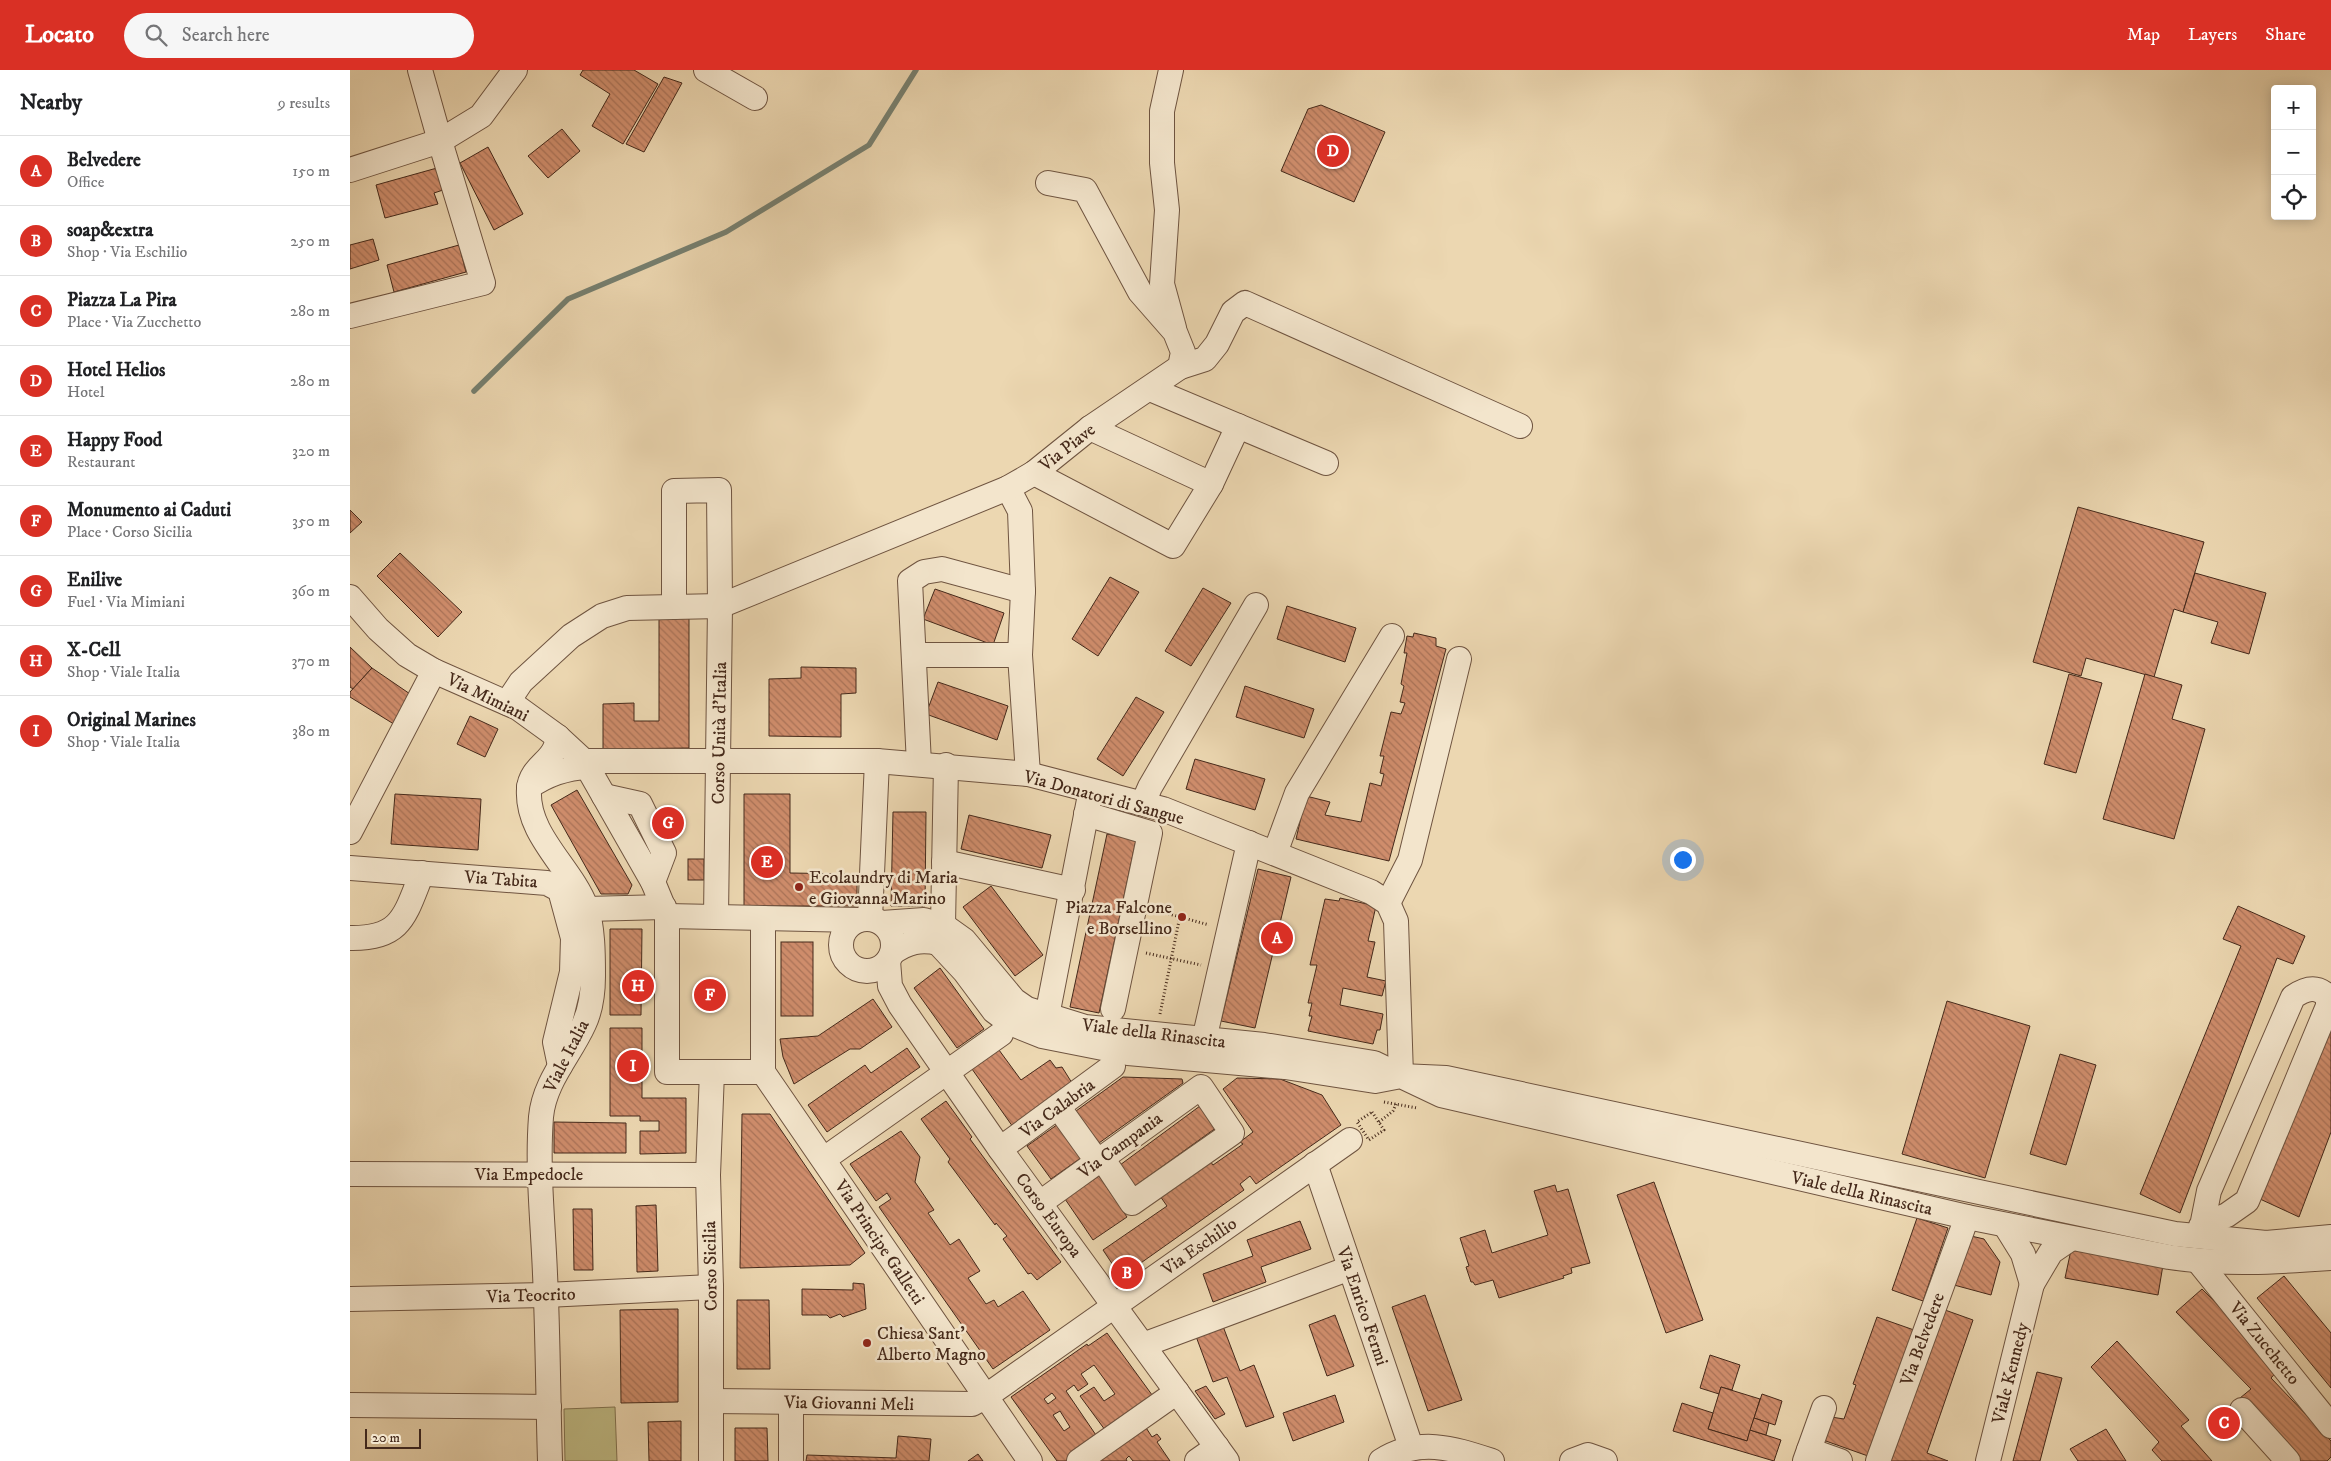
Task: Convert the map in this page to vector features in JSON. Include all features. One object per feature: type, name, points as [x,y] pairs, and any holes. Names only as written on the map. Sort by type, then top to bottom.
[{"type":"street","points":[[350,316],[483,283],[420,70]]},
{"type":"street","points":[[352,162],[440,141],[481,116],[515,70]]},
{"type":"street","points":[[706,70],[755,98]]},
{"type":"street","points":[[1171,70],[1162,111],[1162,163],[1167,210],[1162,284],[1175,332],[1183,352],[1180,367]]},
{"type":"street","points":[[1048,183],[1085,190],[1140,292],[1175,332]]},
{"type":"street","name":"Via Piave","points":[[720,606],[1008,488],[1034,473],[1090,428],[1180,367],[1205,359],[1216,344],[1233,312],[1245,303],[1520,426]]},
{"type":"street","points":[[1150,389],[1326,463]]},
{"type":"street","points":[[1034,473],[1173,546],[1211,484],[1238,426]]},
{"type":"street","points":[[1090,428],[1211,484]]},
{"type":"street","points":[[1008,488],[1020,511],[1023,591],[1020,655],[1028,774]]},
{"type":"street","name":"Corso Unità d'Italia","points":[[674,607],[674,491],[719,490],[719,761],[716,917]]},
{"type":"street","points":[[919,764],[910,581],[924,572],[942,569],[1023,591]]},
{"type":"street","name":"Via Mimiani","points":[[350,597],[385,636],[408,655],[434,671],[518,708],[558,737],[586,764],[653,882],[666,911]]},
{"type":"street","points":[[1143,804],[1150,786],[1256,604]]},
{"type":"street","points":[[507,703],[521,682],[570,636],[602,616],[627,608],[720,606]]},
{"type":"street","points":[[1275,853],[1296,793],[1392,636]]},
{"type":"street","points":[[914,655],[1020,655]]},
{"type":"street","points":[[1401,1076],[1396,921],[1388,902],[1410,860],[1458,659]]},
{"type":"street","points":[[350,832],[434,671]]},
{"type":"street","points":[[529,787],[538,767],[555,750],[558,737]]},
{"type":"street","name":"Via Donatori di Sangue","points":[[529,787],[542,777],[586,764],[719,761],[877,761],[946,765],[1028,774],[1143,804],[1275,853],[1371,892],[1388,902]]},
{"type":"street","points":[[870,921],[877,761]]},
{"type":"street","points":[[943,925],[946,765]]},
{"type":"street","name":"Viale Italia","points":[[529,787],[532,814],[539,832],[587,909],[592,950],[592,1001],[585,1023],[560,1066],[544,1098],[542,1107],[540,1174],[546,1295],[550,1461]]},
{"type":"street","points":[[1047,1016],[1091,791]]},
{"type":"street","points":[[1086,814],[1150,833],[1113,1009]]},
{"type":"street","points":[[1204,1040],[1249,843]]},
{"type":"street","points":[[944,862],[1073,890]]},
{"type":"street","name":"Via Tabita","points":[[350,868],[547,883],[560,890],[573,938],[572,972],[555,1042],[560,1066]]},
{"type":"street","points":[[350,938],[366,938],[391,930],[405,916],[422,874]]},
{"type":"street","points":[[587,909],[666,911],[716,917],[825,918],[841,941],[844,958],[856,969],[873,971],[890,957],[892,937],[870,921],[850,925],[844,932],[841,941]]},
{"type":"street","points":[[666,911],[667,1072],[763,1072],[763,918]]},
{"type":"street","name":"Viale della Rinascita","points":[[825,918],[870,921],[924,920],[943,925],[964,940],[1014,1000],[1027,1009],[1085,1027],[1264,1045],[1374,1063],[1441,1095],[1966,1217],[2070,1239],[2198,1261],[2265,1263],[2331,1258]]},
{"type":"street","name":"Viale della Rinascita","points":[[890,957],[904,945],[916,941],[938,943],[965,972],[994,1011],[1010,1023],[1042,1036],[1128,1053],[1285,1067],[1375,1081],[1401,1076],[1446,1078],[2175,1234],[2200,1231],[2266,1243],[2331,1237]]},
{"type":"street","name":"Corso Europa","points":[[890,957],[890,986],[900,1005],[1000,1149],[1222,1454]]},
{"type":"street","points":[[2310,988],[2322,991],[2328,998],[2328,1006],[2247,1201],[2227,1216],[2200,1231],[2208,1191],[2293,997],[2302,990],[2310,988]]},
{"type":"street","points":[[824,1159],[1001,1034]]},
{"type":"street","name":"Via Calabria","points":[[1000,1149],[1059,1108],[1113,1066]]},
{"type":"street","name":"Corso Sicilia","points":[[711,1461],[711,1287],[708,1175],[712,1072]]},
{"type":"street","name":"Via Principe Galletti","points":[[763,1072],[1030,1461]]},
{"type":"street","name":"Via Campania","points":[[1040,1203],[1099,1160],[1200,1087],[1232,1133],[1132,1203],[1099,1160]]},
{"type":"street","points":[[1059,1108],[1099,1160]]},
{"type":"street","name":"Via Eschilio","points":[[985,1397],[1359,1134]]},
{"type":"street","name":"Via Enrico Fermi","points":[[1315,1164],[1411,1447]]},
{"type":"street","name":"Via Empedocle","points":[[350,1174],[708,1175]]},
{"type":"street","name":"Via Belvedere","points":[[1878,1461],[1966,1217]]},
{"type":"street","points":[[2006,1226],[2023,1254],[2032,1284]]},
{"type":"street","name":"Viale Kennedy","points":[[1988,1461],[2032,1284],[2051,1252],[2070,1239]]},
{"type":"street","name":"Via Zucchetto","points":[[2198,1261],[2331,1426]]},
{"type":"street","points":[[1143,1346],[1350,1268]]},
{"type":"street","name":"Via Teocrito","points":[[350,1299],[546,1295],[711,1287]]},
{"type":"street","points":[[1079,1461],[1177,1392]]},
{"type":"street","name":"Via Giovanni Meli","points":[[711,1401],[972,1404],[985,1397]]},
{"type":"street","points":[[791,1402],[791,1461]]},
{"type":"street","points":[[350,1405],[549,1407]]},
{"type":"street","points":[[1824,1408],[1807,1456],[1840,1461]]},
{"type":"street","points":[[2242,1410],[2288,1461]]},
{"type":"street","points":[[1381,1461],[1411,1447],[1428,1445],[1464,1452],[1492,1461]]},
{"type":"street","points":[[1197,1461],[1222,1454]]},
{"type":"street","points":[[1572,1461],[1588,1455],[1605,1461]]},
{"type":"path","points":[[1152,909],[1230,930]]},
{"type":"path","points":[[1159,1019],[1180,916]]},
{"type":"path","points":[[1142,952],[1221,969]]},
{"type":"path","points":[[1379,1122],[1393,1111],[1396,1104],[1417,1108]]},
{"type":"path","points":[[1372,1112],[1384,1130],[1359,1134],[1372,1112]]},
{"type":"shaded area","points":[[615,1407],[617,1461],[565,1461],[564,1409]]},
{"type":"building","points":[[583,70],[634,70],[658,84],[623,144],[592,126],[610,94],[580,75]]},
{"type":"building","points":[[664,77],[682,83],[644,152],[626,144]]},
{"type":"building","points":[[1321,105],[1385,132],[1354,202],[1281,171],[1308,109]]},
{"type":"building","points":[[562,129],[580,151],[548,178],[528,156]]},
{"type":"building","points":[[488,147],[523,214],[494,230],[460,163]]},
{"type":"building","points":[[437,168],[443,190],[434,193],[438,204],[385,218],[376,185]]},
{"type":"building","points":[[373,239],[379,260],[350,269],[350,245]]},
{"type":"building","points":[[459,245],[466,272],[394,292],[387,265]]},
{"type":"building","points":[[2078,507],[2204,542],[2183,612],[2174,609],[2154,677],[2086,658],[2081,676],[2033,662]]},
{"type":"building","points":[[350,510],[362,522],[350,533]]},
{"type":"building","points":[[400,553],[462,612],[438,637],[377,576]]},
{"type":"building","points":[[2195,573],[2266,593],[2249,654],[2211,643],[2218,622],[2183,612]]},
{"type":"building","points":[[1110,577],[1139,592],[1098,656],[1072,639]]},
{"type":"building","points":[[1203,588],[1231,603],[1191,666],[1165,651]]},
{"type":"building","points":[[935,589],[1004,613],[993,645],[923,619]]},
{"type":"building","points":[[1287,606],[1356,628],[1345,662],[1277,639]]},
{"type":"building","points":[[659,617],[689,617],[689,748],[603,749],[603,704],[634,703],[634,721],[659,721]]},
{"type":"building","points":[[1414,633],[1436,638],[1436,646],[1446,649],[1389,861],[1296,839],[1306,796],[1330,802],[1325,815],[1361,822],[1370,783],[1381,786],[1384,774],[1380,773],[1384,756],[1380,756],[1391,712],[1401,714],[1405,703],[1400,702],[1404,686],[1401,684],[1407,653],[1404,653],[1407,636],[1413,637]]},
{"type":"building","points":[[350,647],[372,668],[353,689],[350,687]]},
{"type":"building","points":[[801,667],[856,668],[856,693],[841,694],[841,737],[769,736],[769,679],[801,678]]},
{"type":"building","points":[[372,668],[413,696],[397,726],[350,697],[350,692]]},
{"type":"building","points":[[2069,674],[2102,683],[2076,773],[2044,764]]},
{"type":"building","points":[[2145,674],[2182,685],[2172,719],[2205,729],[2174,839],[2103,819]]},
{"type":"building","points":[[938,682],[1008,706],[997,740],[926,714]]},
{"type":"building","points":[[1245,686],[1314,709],[1304,738],[1236,717]]},
{"type":"building","points":[[1136,697],[1164,712],[1123,776],[1097,759]]},
{"type":"building","points":[[470,716],[498,729],[485,757],[457,744]]},
{"type":"building","points":[[1195,759],[1265,779],[1255,810],[1186,789]]},
{"type":"building","points":[[577,790],[632,885],[628,894],[601,894],[551,805]]},
{"type":"building","points":[[395,794],[481,799],[478,850],[391,844]]},
{"type":"building","points":[[744,794],[790,794],[790,873],[857,874],[857,906],[744,906]]},
{"type":"building","points":[[679,809],[684,830],[662,836],[657,815]]},
{"type":"building","points":[[893,812],[926,812],[925,906],[891,906]]},
{"type":"building","points":[[969,815],[1051,835],[1042,868],[961,849]]},
{"type":"building","points":[[1107,834],[1136,840],[1099,1013],[1070,1007]]},
{"type":"building","points":[[688,859],[704,859],[704,880],[688,880]]},
{"type":"building","points":[[1258,869],[1291,877],[1255,1028],[1221,1021]]},
{"type":"building","points":[[991,886],[1043,955],[1015,976],[963,907]]},
{"type":"building","points":[[1340,898],[1376,906],[1368,941],[1375,942],[1367,977],[1386,981],[1382,996],[1343,988],[1340,1005],[1383,1014],[1380,1030],[1377,1030],[1373,1044],[1308,1031],[1312,1016],[1309,1016],[1312,1003],[1308,1003],[1317,965],[1310,965],[1325,899],[1339,901]]},
{"type":"building","points":[[2238,906],[2305,936],[2293,964],[2277,958],[2180,1213],[2140,1194],[2241,946],[2223,939]]},
{"type":"building","points":[[610,929],[642,929],[641,1015],[610,1015]]},
{"type":"building","points":[[781,942],[813,942],[813,1016],[781,1016]]},
{"type":"building","points":[[940,968],[984,1029],[957,1048],[914,988]]},
{"type":"building","points":[[873,999],[892,1027],[860,1049],[850,1049],[794,1084],[783,1057],[780,1039],[818,1036]]},
{"type":"building","points":[[1947,1001],[2030,1026],[1985,1178],[1902,1154]]},
{"type":"building","points":[[2331,1020],[2331,1132],[2299,1217],[2260,1199]]},
{"type":"building","points":[[610,1028],[642,1028],[642,1098],[686,1098],[686,1153],[640,1154],[640,1131],[659,1131],[659,1121],[640,1121],[640,1116],[610,1116]]},
{"type":"building","points":[[907,1048],[920,1067],[827,1132],[808,1105],[865,1065],[871,1073]]},
{"type":"building","points":[[999,1050],[1021,1080],[1050,1060],[1056,1068],[1062,1067],[1072,1083],[1013,1127],[972,1069]]},
{"type":"building","points":[[2060,1054],[2096,1065],[2066,1165],[2030,1154]]},
{"type":"building","points":[[1123,1077],[1182,1079],[1183,1083],[1099,1143],[1076,1111]]},
{"type":"building","points":[[1237,1078],[1280,1079],[1322,1095],[1341,1125],[1256,1184],[1250,1176],[1240,1184],[1244,1190],[1121,1277],[1103,1250],[1167,1206],[1160,1196],[1210,1161],[1213,1165],[1243,1144],[1240,1142],[1253,1132],[1223,1089]]},
{"type":"building","points":[[946,1101],[972,1137],[970,1139],[1061,1262],[1037,1280],[1031,1273],[1028,1274],[1003,1239],[1007,1236],[996,1223],[995,1225],[948,1162],[950,1159],[921,1119]]},
{"type":"building","points":[[1204,1103],[1220,1125],[1135,1186],[1120,1165]]},
{"type":"building","points":[[742,1114],[770,1114],[865,1253],[850,1265],[740,1268]]},
{"type":"building","points":[[554,1122],[626,1123],[626,1153],[554,1153]]},
{"type":"building","points":[[1061,1122],[1085,1155],[1051,1179],[1027,1146]]},
{"type":"building","points":[[901,1131],[920,1157],[915,1182],[934,1210],[928,1213],[950,1245],[959,1239],[980,1271],[968,1278],[986,1304],[994,1300],[998,1307],[1023,1291],[1050,1330],[993,1369],[879,1207],[891,1199],[887,1193],[876,1201],[850,1164]]},
{"type":"building","points":[[1099,1176],[1127,1217],[1093,1240],[1065,1199]]},
{"type":"building","points":[[1654,1182],[1703,1320],[1666,1333],[1617,1195]]},
{"type":"building","points":[[1555,1185],[1557,1192],[1568,1189],[1590,1263],[1571,1268],[1572,1273],[1563,1276],[1564,1278],[1499,1298],[1493,1280],[1475,1285],[1471,1282],[1466,1267],[1469,1266],[1460,1238],[1485,1230],[1492,1253],[1548,1235],[1534,1191]]},
{"type":"building","points":[[656,1205],[658,1271],[637,1272],[636,1206]]},
{"type":"building","points":[[573,1209],[592,1209],[593,1270],[574,1270]]},
{"type":"building","points":[[1917,1218],[1948,1228],[1923,1301],[1892,1290]]},
{"type":"building","points":[[1300,1221],[1311,1249],[1261,1267],[1266,1282],[1213,1302],[1203,1274],[1253,1256],[1247,1240]]},
{"type":"building","points":[[1971,1236],[1984,1239],[2000,1262],[1991,1295],[1954,1285]]},
{"type":"building","points":[[2071,1250],[2163,1265],[2158,1295],[2065,1278]]},
{"type":"building","points":[[2284,1276],[2331,1333],[2331,1388],[2257,1298]]},
{"type":"building","points":[[853,1283],[864,1284],[866,1309],[843,1317],[840,1314],[830,1318],[827,1315],[802,1315],[802,1289],[853,1290]]},
{"type":"building","points":[[2202,1289],[2280,1368],[2271,1378],[2331,1441],[2331,1457],[2327,1461],[2301,1461],[2240,1398],[2251,1389],[2176,1312]]},
{"type":"building","points":[[1425,1295],[1462,1400],[1428,1411],[1392,1307]]},
{"type":"building","points":[[737,1300],[769,1300],[770,1369],[737,1369]]},
{"type":"building","points":[[678,1309],[678,1402],[621,1403],[620,1310]]},
{"type":"building","points":[[1945,1310],[1973,1320],[1927,1453],[1948,1461],[1891,1461]]},
{"type":"building","points":[[1335,1315],[1354,1366],[1327,1376],[1309,1325]]},
{"type":"building","points":[[1877,1317],[1914,1330],[1868,1456],[1823,1440],[1831,1417],[1844,1419],[1856,1385],[1853,1384]]},
{"type":"building","points":[[1221,1321],[1240,1371],[1254,1365],[1274,1417],[1246,1427],[1227,1377],[1213,1382],[1194,1331]]},
{"type":"building","points":[[1107,1333],[1155,1399],[1108,1434],[1080,1396],[1094,1387],[1104,1401],[1115,1394],[1094,1365],[1081,1374],[1088,1384],[1078,1391],[1074,1385],[1066,1391],[1100,1441],[1072,1461],[1057,1461],[1011,1397],[1087,1344],[1088,1346]],"holes":[[[1052,1393],[1056,1398],[1048,1404],[1044,1399]],[[1060,1411],[1070,1427],[1064,1431],[1053,1415]]]},
{"type":"building","points":[[2117,1341],[2189,1420],[2181,1426],[2212,1461],[2162,1461],[2152,1450],[2159,1442],[2091,1367]]},
{"type":"building","points":[[1710,1355],[1740,1365],[1732,1390],[1721,1387],[1719,1394],[1700,1388]]},
{"type":"building","points":[[2037,1372],[2062,1378],[2040,1461],[2013,1461]]},
{"type":"building","points":[[1206,1386],[1225,1414],[1215,1419],[1195,1391]]},
{"type":"building","points":[[1721,1387],[1760,1399],[1747,1441],[1708,1429]]},
{"type":"building","points":[[1762,1394],[1782,1401],[1775,1425],[1754,1418]]},
{"type":"building","points":[[1335,1395],[1344,1422],[1293,1441],[1283,1413]]},
{"type":"building","points":[[1682,1403],[1713,1413],[1708,1429],[1747,1441],[1750,1430],[1781,1440],[1774,1461],[1673,1431]]},
{"type":"building","points":[[1754,1418],[1769,1423],[1766,1435],[1750,1430]]},
{"type":"building","points":[[681,1421],[681,1461],[649,1461],[648,1422]]},
{"type":"building","points":[[1143,1423],[1152,1437],[1157,1434],[1161,1439],[1157,1442],[1170,1461],[1133,1461],[1129,1456],[1126,1459],[1127,1461],[1088,1461]]},
{"type":"building","points":[[735,1428],[767,1428],[768,1461],[735,1461]]},
{"type":"building","points":[[2106,1429],[2126,1461],[2078,1461],[2070,1449]]},
{"type":"building","points":[[898,1436],[931,1439],[929,1461],[806,1461],[807,1455],[896,1458]]},
{"type":"building","points":[[978,1454],[983,1461],[968,1461]]},
{"type":"waterway","points":[[474,391],[568,299],[726,232],[869,145],[916,70]]},
{"type":"place","name":"Hotel Helios","points":[[1333,151]]},
{"type":"place","name":"Enilive","points":[[668,823]]},
{"type":"place","name":"Happy Food","points":[[767,862]]},
{"type":"place","name":"Ecolaundry di Maria e Giovanna Marino","points":[[799,887]]},
{"type":"place","name":"Piazza Falcone e Borsellino","points":[[1182,917]]},
{"type":"place","name":"Belvedere","points":[[1277,938]]},
{"type":"place","name":"X-Cell","points":[[638,986]]},
{"type":"place","name":"Monumento ai Caduti","points":[[710,995]]},
{"type":"place","name":"Original Marines","points":[[633,1066]]},
{"type":"place","name":"soap&extra","points":[[1127,1273]]},
{"type":"place","name":"Chiesa Sant' Alberto Magno","points":[[867,1343]]},
{"type":"place","name":"Piazza La Pira","points":[[2224,1423]]}]
